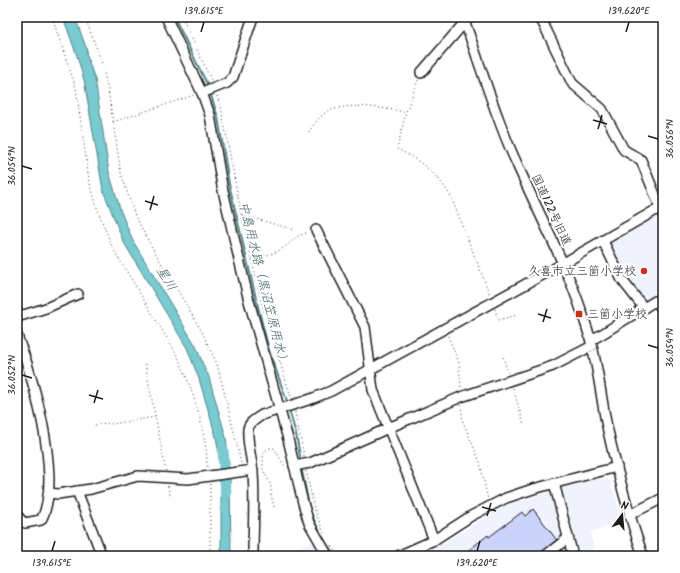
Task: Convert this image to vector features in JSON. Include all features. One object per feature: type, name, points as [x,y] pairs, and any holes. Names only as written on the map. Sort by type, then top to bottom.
[{"type":"street","points":[[166,17],[207,91],[225,200],[249,301],[289,407],[288,439],[299,464],[309,522],[328,556]]},
{"type":"street","points":[[207,91],[227,82],[233,77],[253,17]]},
{"type":"street","points":[[253,556],[253,470],[248,430],[249,426],[255,419],[262,415],[289,407],[331,391],[563,263],[662,206],[641,160],[624,150],[602,109],[572,83],[542,18]]},
{"type":"street","points":[[421,73],[464,20]]},
{"type":"street","name":"国道122号旧道","points":[[464,20],[508,144],[563,263],[578,301],[592,347],[616,467],[629,515],[643,556]]},
{"type":"street","points":[[316,230],[365,327],[373,390],[434,540]]},
{"type":"street","points":[[602,241],[622,280],[644,308]]},
{"type":"street","points":[[17,318],[46,308],[78,294]]},
{"type":"street","points":[[299,464],[310,463],[388,428],[461,398],[553,366],[592,347],[655,301],[663,310]]},
{"type":"street","points":[[17,335],[28,366],[46,436],[49,493],[41,520],[25,523],[17,515]]},
{"type":"street","points":[[398,556],[434,540],[489,506],[524,492],[616,467]]},
{"type":"street","points":[[49,493],[58,494],[76,491],[111,484],[138,476],[188,479],[209,477],[241,469],[253,470]]},
{"type":"street","points":[[554,483],[573,556]]},
{"type":"street","points":[[76,491],[102,556]]},
{"type":"street","points":[[629,515],[663,498]]},
{"type":"street","points":[[545,556],[568,538]]},
{"type":"path","points":[[52,17],[76,88],[89,179],[98,211],[113,249],[176,353],[189,383],[204,437],[207,454],[211,495],[210,556]]},
{"type":"path","points":[[85,17],[100,60],[108,90],[121,173],[135,216],[201,330],[217,364],[229,410],[241,469]]},
{"type":"path","points":[[182,17],[207,91],[221,107],[241,215],[263,308],[278,357],[299,464],[314,508],[327,538]]},
{"type":"path","points":[[421,73],[406,112],[397,149],[418,160],[443,184],[451,197],[493,302],[498,320],[517,315]]},
{"type":"path","points":[[113,122],[207,91]]},
{"type":"path","points":[[309,132],[314,124],[325,114],[339,108],[385,108],[406,112]]},
{"type":"path","points":[[241,215],[295,230]]},
{"type":"path","points":[[251,259],[270,255],[284,247],[298,235],[316,230]]},
{"type":"path","points":[[445,328],[459,363],[463,422],[480,462],[489,506]]},
{"type":"path","points":[[503,357],[524,425]]},
{"type":"path","points":[[145,364],[170,495]]},
{"type":"path","points":[[95,425],[106,423],[112,424],[156,417]]},
{"type":"path","points":[[274,506],[271,495],[271,485],[263,470],[262,462],[265,450],[274,448],[284,465],[287,467],[299,464]]},
{"type":"path","points":[[330,543],[339,556]]},
{"type":"shaded area","name":"久喜市立三箇小学校","points":[[663,209],[663,299],[660,302],[648,302],[644,301],[607,242]]},
{"type":"shaded area","points":[[601,478],[610,480],[623,521],[590,532],[596,556],[413,556],[447,541],[500,508],[542,494]]},
{"type":"shaded area","points":[[313,542],[323,556],[268,556]]},
{"type":"water","points":[[63,17],[75,17],[87,50],[86,53],[95,79],[109,172],[121,212],[133,241],[196,346],[208,374],[226,437],[229,465],[221,465],[216,437],[199,379],[187,348],[123,241],[103,190],[84,80]]},
{"type":"water","points":[[230,478],[231,556],[221,556],[221,480]]},
{"type":"building","points":[[533,509],[559,543],[543,556],[461,556],[488,535],[489,537],[522,512],[525,516]]},
{"type":"waterway","name":"中島用水路（黒沼笠原用水）","points":[[174,17],[209,88]]},
{"type":"waterway","name":"中島用水路（黒沼笠原用水）","points":[[210,92],[218,117],[229,184],[259,311],[269,350],[288,404]]},
{"type":"waterway","name":"中島用水路（黒沼笠原用水）","points":[[289,410],[296,434],[301,462]]},
{"type":"waterway","name":"星川","points":[[223,451],[226,494]]},
{"type":"waterway","name":"中島用水路（黒沼笠原用水）","points":[[301,466],[310,511],[319,531]]},
{"type":"waterway","name":"中島用水路（黒沼笠原用水）","points":[[324,540],[335,556]]},
{"type":"place","name":"久喜市立三箇小学校","points":[[644,271]]},
{"type":"place","name":"三箇小学校","points":[[579,314]]}]
